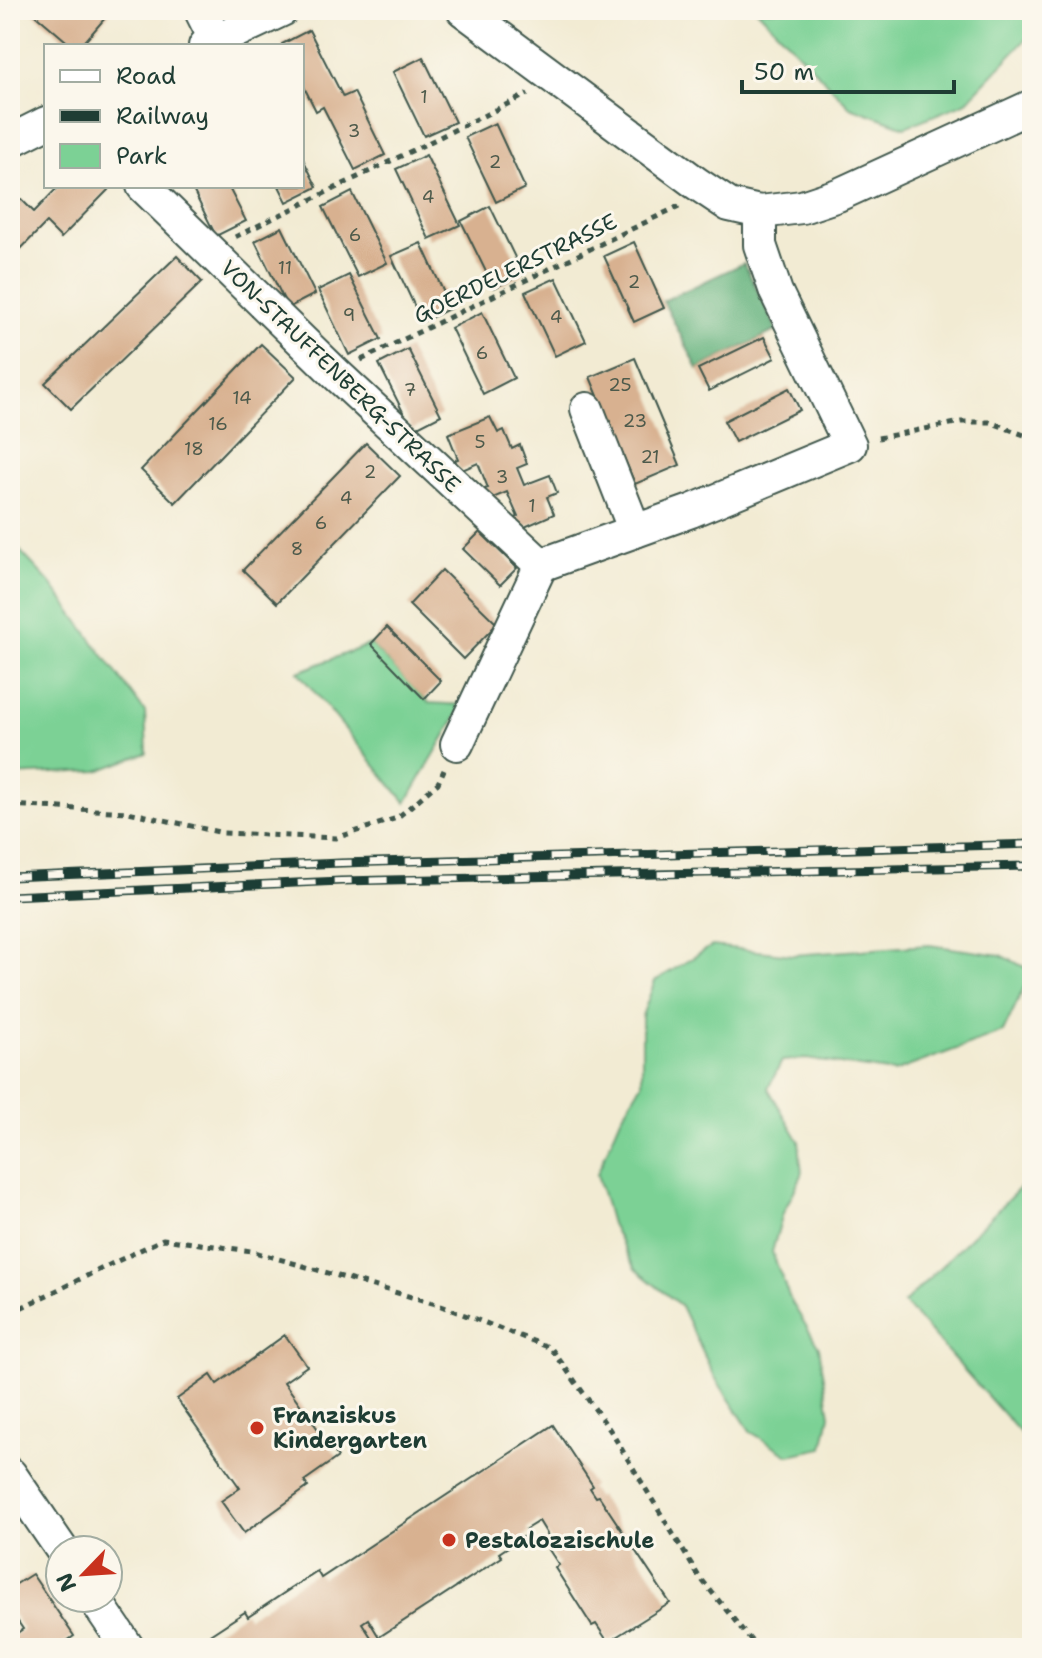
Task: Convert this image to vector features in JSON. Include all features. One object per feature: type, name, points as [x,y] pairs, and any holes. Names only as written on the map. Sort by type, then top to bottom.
[{"type":"street","points":[[208,33],[282,10]]},
{"type":"street","points":[[463,10],[729,205],[760,212],[802,207],[838,195],[1032,106]]},
{"type":"street","points":[[10,141],[44,124]]},
{"type":"street","name":"VON-STAUFFENBERG-STRASSE","points":[[145,188],[335,373],[541,565]]},
{"type":"street","points":[[457,744],[541,565],[691,511],[850,445],[776,292],[760,245],[760,212]]},
{"type":"street","points":[[587,409],[635,531]]},
{"type":"street","points":[[10,1474],[51,1534]]},
{"type":"street","points":[[105,1614],[128,1648]]},
{"type":"path","points":[[212,253],[233,238],[558,80]]},
{"type":"path","name":"GOERDELERSTRASSE","points":[[335,373],[709,191]]},
{"type":"path","points":[[850,445],[961,422],[990,422],[1032,438]]},
{"type":"path","points":[[10,805],[128,812],[223,833],[336,838],[397,818],[438,783],[457,744]]},
{"type":"path","points":[[10,1313],[163,1239],[251,1251],[436,1304],[551,1348],[610,1430],[698,1575],[757,1648]]},
{"type":"green space","points":[[757,10],[1030,10],[1032,33],[965,103],[905,127],[850,107]]},
{"type":"green space","points":[[744,263],[777,330],[698,369],[663,301]]},
{"type":"green space","points":[[10,540],[51,584],[145,712],[147,753],[98,771],[10,775]]},
{"type":"green space","points":[[371,644],[429,703],[463,705],[406,803],[298,672]]},
{"type":"green space","points":[[929,945],[1001,955],[1032,971],[1003,1032],[894,1072],[806,1059],[782,1061],[768,1088],[799,1141],[802,1175],[783,1213],[772,1252],[791,1301],[819,1347],[830,1415],[823,1448],[789,1455],[751,1432],[714,1376],[681,1306],[635,1269],[611,1224],[597,1174],[621,1118],[642,1083],[642,1016],[655,981],[712,946],[793,955]]},
{"type":"green space","points":[[1032,1176],[1032,1446],[904,1303]]},
{"type":"building","points":[[30,10],[112,10],[83,44],[70,44]]},
{"type":"building","points":[[309,30],[343,97],[354,92],[385,155],[355,170],[323,107],[316,111],[304,87],[304,44],[282,44]]},
{"type":"building","points":[[423,57],[455,122],[424,136],[393,72]]},
{"type":"building","points":[[495,123],[525,188],[496,202],[465,137]]},
{"type":"building","points":[[426,155],[460,225],[429,239],[396,169]]},
{"type":"building","points":[[304,161],[317,187],[287,202],[280,188],[304,188]]},
{"type":"building","points":[[57,188],[109,189],[61,238],[46,223],[10,260],[10,210],[21,199],[34,212]]},
{"type":"building","points":[[192,188],[229,188],[246,221],[216,236]]},
{"type":"building","points":[[352,192],[387,263],[358,277],[323,207]]},
{"type":"building","points":[[490,206],[523,274],[494,288],[461,221]]},
{"type":"building","points":[[282,227],[315,294],[288,308],[255,241]]},
{"type":"building","points":[[634,242],[664,308],[634,322],[604,256]]},
{"type":"building","points":[[421,243],[451,308],[422,322],[391,256]]},
{"type":"building","points":[[177,256],[202,282],[71,409],[45,383]]},
{"type":"building","points":[[349,275],[381,339],[349,355],[318,290]]},
{"type":"building","points":[[556,278],[586,341],[555,356],[525,292]]},
{"type":"building","points":[[482,312],[514,378],[483,394],[451,328]]},
{"type":"building","points":[[764,337],[775,358],[709,391],[698,369]]},
{"type":"building","points":[[261,344],[296,377],[175,503],[141,470]]},
{"type":"building","points":[[408,349],[441,415],[412,430],[379,364]]},
{"type":"building","points":[[635,358],[680,465],[635,484],[590,377]]},
{"type":"building","points":[[789,388],[800,410],[735,442],[724,421]]},
{"type":"building","points":[[490,417],[498,433],[504,430],[512,449],[520,445],[527,464],[517,468],[524,485],[550,475],[557,493],[547,497],[554,514],[518,530],[513,519],[518,517],[507,492],[488,500],[484,489],[488,488],[478,463],[460,471],[448,434]]},
{"type":"building","points":[[366,443],[400,476],[277,603],[243,570]]},
{"type":"building","points":[[480,532],[517,568],[500,585],[463,549]]},
{"type":"building","points":[[442,570],[497,624],[463,659],[409,605]]},
{"type":"building","points":[[387,627],[441,681],[424,699],[371,644]]},
{"type":"building","name":"Franziskus Kindergarten","points":[[285,1335],[307,1366],[284,1382],[338,1457],[304,1481],[308,1487],[244,1533],[221,1501],[240,1488],[177,1399],[211,1375],[217,1384]]},
{"type":"building","name":"Pestalozzischule","points":[[553,1425],[593,1486],[590,1488],[596,1497],[599,1496],[670,1603],[608,1642],[596,1624],[592,1626],[555,1568],[559,1565],[549,1550],[555,1547],[539,1521],[526,1529],[529,1533],[499,1553],[502,1557],[379,1637],[368,1619],[362,1623],[378,1648],[202,1648],[199,1642],[245,1612],[248,1617],[317,1571],[321,1578]]},
{"type":"building","points":[[32,1574],[44,1592],[44,1614],[59,1614],[74,1636],[57,1648],[10,1648],[10,1638],[23,1629],[10,1610],[10,1588]]},
{"type":"railway","points":[[10,877],[341,863],[1032,844]]},
{"type":"railway","points":[[10,896],[341,881],[1032,866]]},
{"type":"place","name":"Franziskus Kindergarten","points":[[257,1428]]},
{"type":"place","name":"Pestalozzischule","points":[[449,1540]]}]
